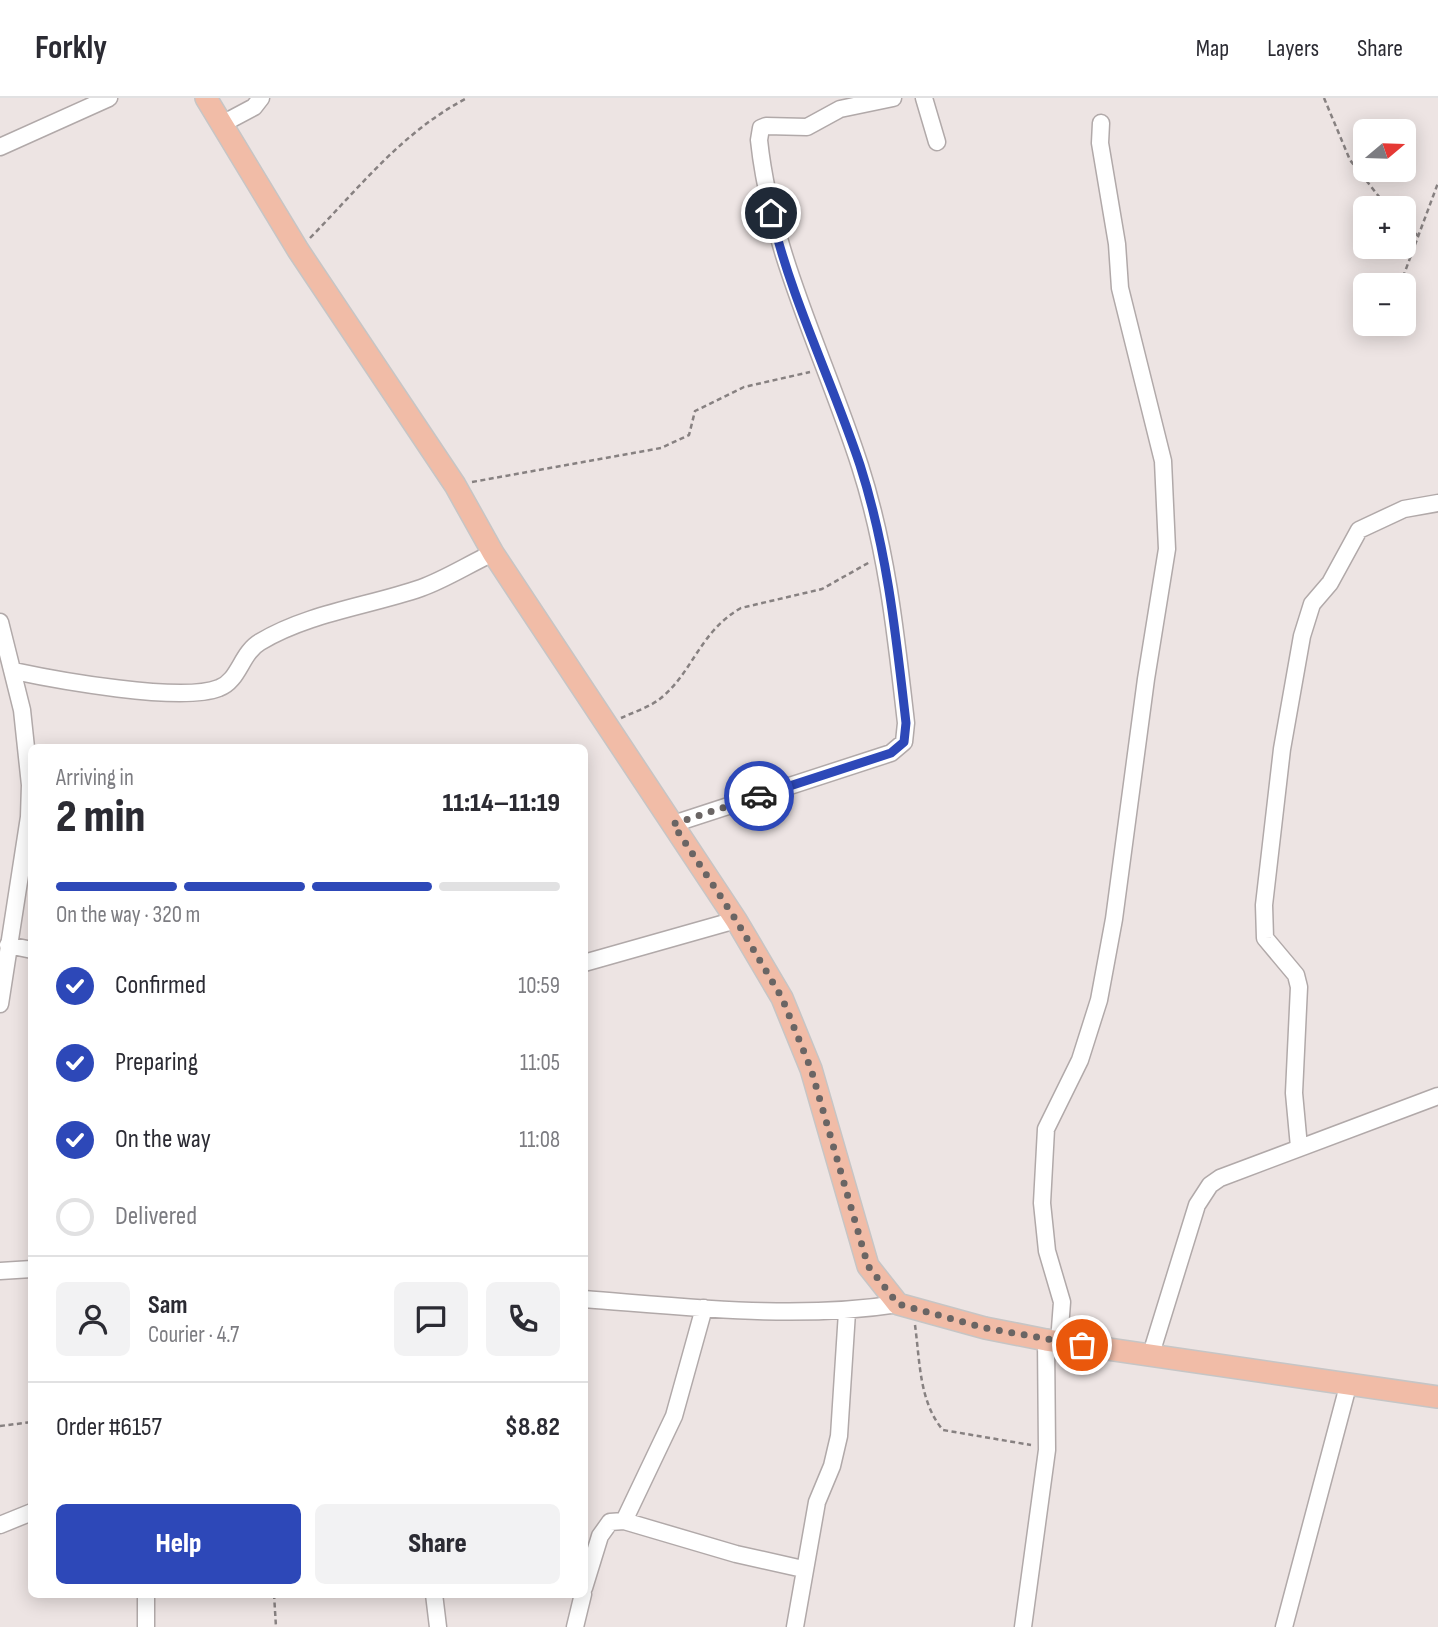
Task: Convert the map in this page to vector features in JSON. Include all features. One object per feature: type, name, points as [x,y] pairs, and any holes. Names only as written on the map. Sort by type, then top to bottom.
[{"type":"main road","points":[[206,98],[298,250],[455,485],[493,553],[736,920],[782,998],[811,1069],[868,1266],[906,1306],[985,1328],[1053,1341],[1348,1386],[1438,1397]]},
{"type":"street","points":[[0,147],[109,98]]},
{"type":"street","points":[[222,124],[254,107],[261,98]]},
{"type":"street","points":[[673,824],[891,753],[904,742],[906,723],[884,555],[860,466],[775,229],[761,166],[759,134],[766,126],[807,127],[840,109],[893,98]]},
{"type":"street","points":[[924,98],[937,142]]},
{"type":"street","points":[[1023,1627],[1047,1450],[1053,1341],[1062,1302],[1047,1251],[1042,1203],[1046,1129],[1080,1060],[1099,1000],[1114,919],[1146,679],[1167,549],[1163,461],[1120,288],[1115,233],[1100,143],[1101,123]]},
{"type":"street","points":[[1298,1147],[1294,1093],[1299,987],[1296,975],[1265,938],[1264,905],[1282,749],[1302,636],[1312,604],[1330,583],[1359,530],[1404,509],[1438,503]]},
{"type":"street","points":[[8,662],[67,683],[204,692],[221,688],[233,678],[248,652],[260,642],[298,625],[423,587],[493,553]]},
{"type":"street","points":[[0,622],[22,710],[28,774]]},
{"type":"street","points":[[0,1004],[28,823]]},
{"type":"street","points":[[588,962],[736,920]]},
{"type":"street","points":[[8,945],[28,949]]},
{"type":"street","points":[[1151,1354],[1203,1192],[1220,1178],[1438,1096]]},
{"type":"street","points":[[0,1271],[28,1269]]},
{"type":"street","points":[[588,1299],[704,1308],[847,1312],[906,1306]]},
{"type":"street","points":[[624,1521],[674,1416],[704,1308]]},
{"type":"street","points":[[794,1627],[817,1502],[832,1466],[839,1436],[847,1312]]},
{"type":"street","points":[[1284,1627],[1348,1386]]},
{"type":"street","points":[[0,1525],[28,1514]]},
{"type":"street","points":[[588,1575],[600,1536],[610,1522],[624,1521],[727,1552],[803,1569]]},
{"type":"street","points":[[146,1598],[146,1627]]},
{"type":"street","points":[[434,1598],[438,1627]]},
{"type":"street","points":[[575,1627],[582,1598]]},
{"type":"path","points":[[298,250],[383,164],[400,143],[417,128],[467,98]]},
{"type":"path","points":[[1324,98],[1350,160],[1378,196]]},
{"type":"path","points":[[1404,273],[1438,183]]},
{"type":"path","points":[[455,485],[661,448],[683,440],[689,435],[695,411],[733,390],[824,369]]},
{"type":"path","points":[[606,726],[660,699],[708,635],[732,613],[822,589],[884,555]]},
{"type":"path","points":[[906,1306],[923,1391],[936,1422],[943,1430],[958,1435],[998,1437],[1047,1450]]},
{"type":"path","points":[[0,1426],[28,1422]]},
{"type":"path","points":[[274,1598],[275,1627]]},
{"type":"way so far","points":[[759,796],[673,824],[736,920],[782,998],[811,1069],[868,1266],[898,1304],[985,1328],[1082,1345]]},
{"type":"route","points":[[759,796],[891,753],[904,742],[906,723],[884,555],[860,466],[794,286],[771,213]]}]
